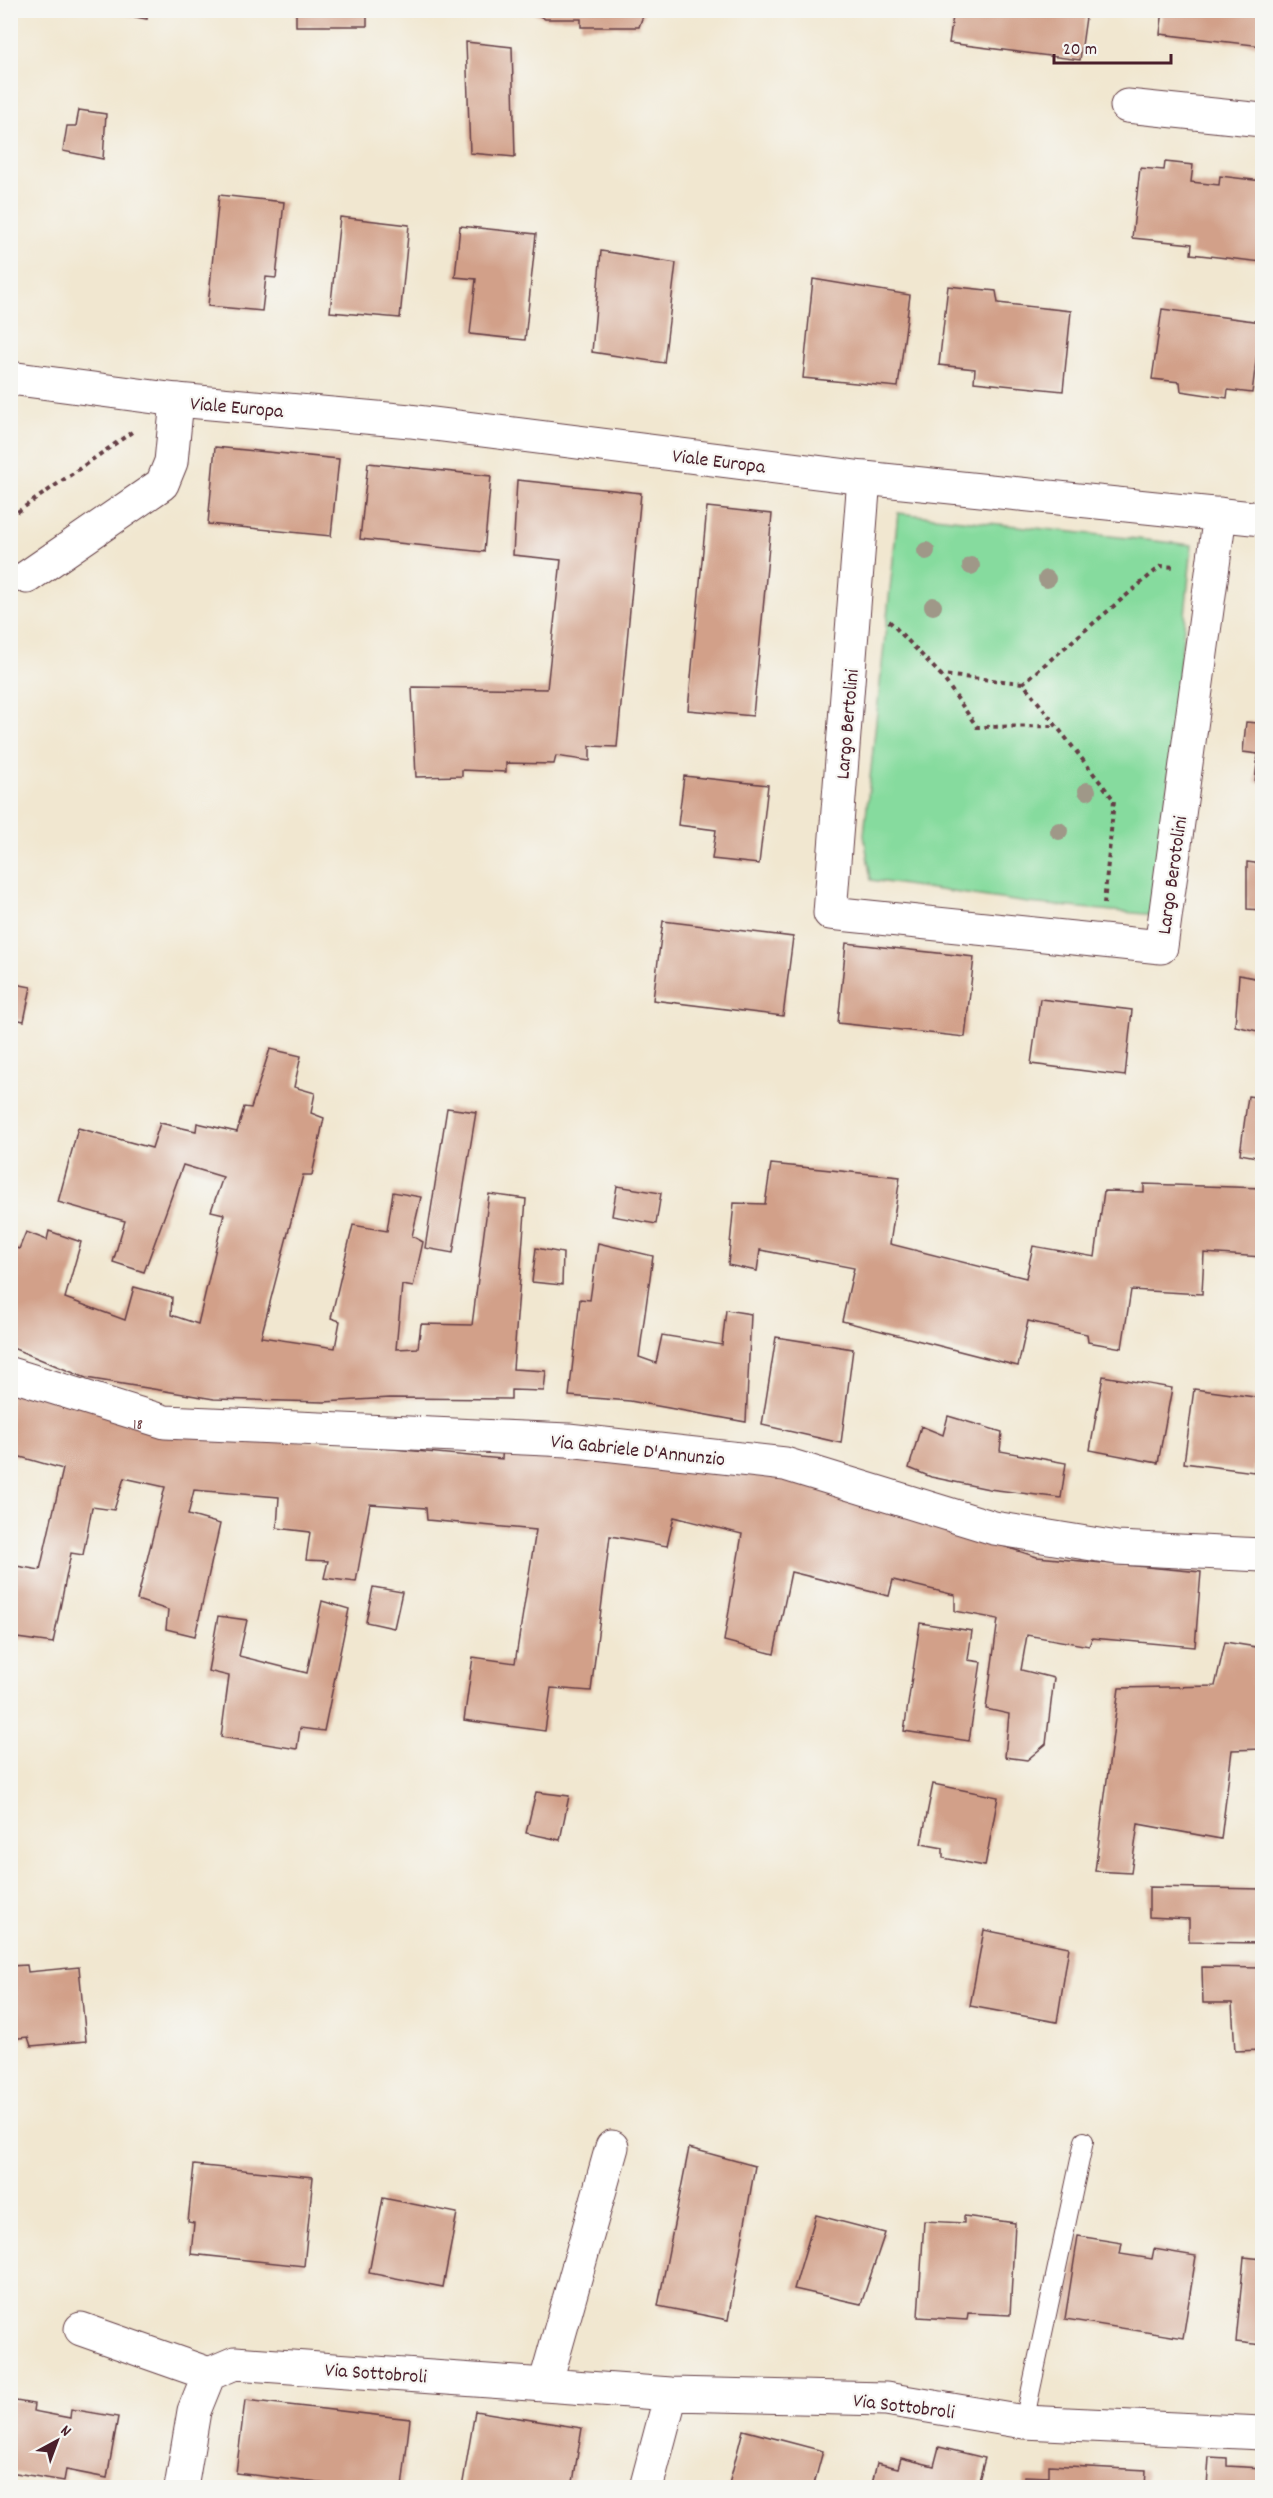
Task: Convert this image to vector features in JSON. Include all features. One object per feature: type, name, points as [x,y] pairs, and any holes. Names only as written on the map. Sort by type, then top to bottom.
[{"type":"street","points":[[1127,106],[1263,120]]},
{"type":"street","name":"Viale Europa","points":[[10,378],[177,400],[410,421],[864,478],[1263,519]]},
{"type":"street","name":"Viale Europa","points":[[27,577],[162,484],[171,462],[177,400]]},
{"type":"street","points":[[857,594],[864,478]]},
{"type":"street","name":"Largo Berotolini","points":[[836,847],[830,913],[1161,947],[1220,514]]},
{"type":"street","name":"Largo Bertolini","points":[[836,847],[857,594]]},
{"type":"street","name":"Via Gabriele D'Annunzio","points":[[10,1374],[165,1422],[568,1440],[785,1464],[994,1528],[1117,1548],[1263,1555]]},
{"type":"street","points":[[545,2385],[612,2147]]},
{"type":"street","points":[[81,2329],[208,2374],[194,2411],[181,2487]]},
{"type":"street","name":"Via Sottobroli","points":[[208,2374],[235,2363],[670,2394],[886,2399],[1024,2422],[1263,2433]]},
{"type":"street","points":[[646,2487],[670,2394]]},
{"type":"lane","points":[[1024,2422],[1084,2141]]},
{"type":"path","points":[[10,517],[177,400]]},
{"type":"path","points":[[941,675],[1023,683],[1161,566],[1212,569]]},
{"type":"path","points":[[857,594],[941,675],[977,726],[1056,726]]},
{"type":"path","points":[[1023,683],[1114,800],[1101,941]]},
{"type":"green space","points":[[898,513],[1192,545],[1155,915],[1028,903],[871,880],[864,835]]},
{"type":"building","points":[[99,10],[148,10],[147,19]]},
{"type":"building","points":[[296,10],[367,10],[367,26],[296,26]]},
{"type":"building","points":[[529,10],[645,10],[639,27],[581,27],[581,19],[545,19]]},
{"type":"building","points":[[954,10],[1087,10],[1080,60],[949,43]]},
{"type":"building","points":[[1163,10],[1262,10],[1262,46],[1160,34]]},
{"type":"building","points":[[466,42],[512,47],[515,157],[470,153]]},
{"type":"building","points":[[79,110],[106,114],[103,159],[63,151],[67,126],[76,126]]},
{"type":"building","points":[[1165,162],[1193,165],[1191,182],[1219,185],[1220,176],[1262,181],[1262,262],[1191,254],[1192,244],[1132,238],[1140,168],[1164,170]]},
{"type":"building","points":[[219,195],[284,202],[276,278],[266,277],[262,311],[208,306]]},
{"type":"building","points":[[340,217],[409,225],[400,318],[330,312]]},
{"type":"building","points":[[460,226],[536,234],[525,340],[470,334],[476,279],[455,277]]},
{"type":"building","points":[[601,251],[676,263],[664,363],[592,352]]},
{"type":"building","points":[[813,279],[910,295],[898,387],[803,378]]},
{"type":"building","points":[[948,286],[996,291],[998,303],[1071,311],[1063,391],[974,382],[975,369],[939,365]]},
{"type":"building","points":[[1162,309],[1261,322],[1252,393],[1228,390],[1227,398],[1181,391],[1180,382],[1152,379]]},
{"type":"building","points":[[215,447],[339,459],[331,536],[208,524]]},
{"type":"building","points":[[368,463],[491,476],[484,552],[360,539]]},
{"type":"building","points":[[517,480],[641,493],[617,747],[590,746],[590,761],[556,756],[554,764],[506,763],[506,772],[462,770],[462,776],[416,777],[412,687],[547,689],[561,560],[513,555]]},
{"type":"building","points":[[707,507],[772,514],[753,716],[688,710]]},
{"type":"building","points":[[1262,612],[1262,642],[1257,641]]},
{"type":"building","points":[[1261,694],[1262,783],[1255,782],[1258,754],[1243,752],[1246,722],[1258,723]]},
{"type":"building","points":[[684,776],[768,785],[759,864],[712,859],[716,830],[678,825]]},
{"type":"building","points":[[1247,862],[1262,864],[1262,910],[1247,909]]},
{"type":"building","points":[[663,921],[793,937],[783,1016],[653,1000]]},
{"type":"building","points":[[846,943],[974,957],[965,1037],[838,1023]]},
{"type":"building","points":[[1261,967],[1262,1032],[1235,1026],[1239,975],[1260,979]]},
{"type":"building","points":[[10,983],[31,987],[24,1021],[10,1018]]},
{"type":"building","points":[[1040,999],[1132,1010],[1125,1076],[1031,1064]]},
{"type":"building","points":[[270,1049],[301,1056],[294,1087],[315,1093],[311,1113],[324,1118],[312,1175],[303,1175],[261,1337],[335,1348],[340,1321],[331,1318],[353,1225],[387,1231],[393,1192],[421,1197],[412,1236],[423,1242],[413,1287],[402,1285],[396,1349],[418,1348],[421,1324],[472,1325],[489,1194],[526,1199],[513,1369],[546,1371],[544,1391],[511,1390],[511,1399],[390,1398],[324,1402],[214,1399],[86,1378],[10,1347],[10,1246],[19,1249],[26,1232],[47,1240],[49,1231],[81,1242],[65,1298],[125,1320],[134,1287],[172,1297],[171,1315],[198,1324],[224,1214],[211,1211],[223,1177],[183,1165],[144,1272],[113,1262],[125,1221],[58,1202],[78,1128],[152,1148],[160,1123],[196,1131],[197,1123],[237,1132],[244,1107],[251,1108]]},
{"type":"building","points":[[1248,1096],[1262,1098],[1262,1158],[1240,1154]]},
{"type":"building","points":[[447,1108],[476,1112],[453,1253],[425,1248]]},
{"type":"building","points":[[771,1164],[900,1177],[890,1244],[1026,1278],[1033,1246],[1095,1257],[1104,1191],[1144,1192],[1144,1184],[1262,1188],[1262,1257],[1204,1253],[1202,1294],[1131,1290],[1122,1348],[1088,1342],[1087,1334],[1028,1321],[1018,1366],[842,1321],[854,1268],[760,1250],[757,1271],[728,1265],[734,1203],[765,1204]]},
{"type":"building","points":[[617,1186],[661,1193],[656,1224],[612,1216]]},
{"type":"building","points":[[598,1243],[653,1256],[639,1357],[656,1363],[662,1335],[722,1345],[726,1310],[751,1314],[746,1422],[630,1401],[569,1396],[580,1299],[590,1300]]},
{"type":"building","points":[[536,1248],[563,1253],[562,1285],[532,1282]]},
{"type":"building","points":[[776,1337],[853,1349],[841,1443],[762,1425]]},
{"type":"building","points":[[1103,1376],[1172,1388],[1158,1463],[1090,1450]]},
{"type":"building","points":[[10,1387],[294,1440],[502,1459],[503,1444],[784,1475],[1037,1557],[1201,1572],[1195,1647],[1092,1638],[1089,1646],[1027,1635],[1021,1670],[1054,1678],[1046,1744],[1027,1760],[1005,1757],[1009,1714],[986,1709],[998,1619],[955,1611],[955,1595],[893,1580],[889,1596],[791,1572],[774,1654],[724,1641],[742,1534],[674,1517],[667,1546],[610,1536],[591,1691],[551,1688],[545,1731],[464,1720],[473,1657],[515,1663],[536,1530],[427,1520],[426,1508],[370,1504],[356,1582],[324,1578],[328,1561],[306,1560],[310,1532],[277,1528],[279,1497],[194,1490],[188,1515],[220,1524],[195,1636],[166,1629],[168,1610],[137,1600],[165,1487],[124,1478],[114,1510],[92,1507],[83,1555],[71,1553],[53,1643],[10,1637],[10,1565],[40,1570],[63,1469],[10,1454]]},
{"type":"building","points":[[1194,1389],[1262,1398],[1254,1472],[1184,1463]]},
{"type":"building","points":[[948,1416],[1002,1432],[1000,1451],[1066,1463],[1061,1498],[989,1489],[931,1477],[909,1468],[921,1426],[943,1435]]},
{"type":"building","points":[[373,1587],[402,1592],[394,1628],[366,1622]]},
{"type":"building","points":[[322,1601],[349,1609],[324,1731],[300,1728],[297,1749],[221,1737],[229,1676],[208,1671],[218,1616],[247,1620],[239,1656],[307,1673]]},
{"type":"building","points":[[920,1623],[972,1631],[968,1660],[981,1662],[969,1741],[904,1731]]},
{"type":"building","points":[[1225,1642],[1262,1648],[1262,1749],[1232,1750],[1221,1839],[1138,1824],[1131,1873],[1095,1871],[1119,1688],[1215,1686]]},
{"type":"building","points":[[933,1784],[998,1797],[985,1866],[943,1858],[943,1848],[921,1844]]},
{"type":"building","points":[[536,1792],[569,1796],[560,1840],[526,1833]]},
{"type":"building","points":[[1149,1887],[1262,1889],[1262,1943],[1189,1942],[1189,1919],[1149,1917]]},
{"type":"building","points":[[984,1930],[1069,1947],[1057,2022],[970,2006]]},
{"type":"building","points":[[27,1965],[28,1972],[79,1967],[86,2041],[31,2046],[28,2037],[10,2039],[10,1966]]},
{"type":"building","points":[[1202,1967],[1262,1968],[1262,2050],[1235,2051],[1232,2003],[1203,2003]]},
{"type":"building","points":[[689,2148],[755,2166],[728,2320],[658,2306]]},
{"type":"building","points":[[194,2165],[313,2177],[304,2266],[191,2254],[194,2223],[188,2222]]},
{"type":"building","points":[[383,2198],[457,2213],[443,2287],[369,2273]]},
{"type":"building","points":[[816,2215],[885,2233],[861,2304],[794,2289]]},
{"type":"building","points":[[964,2216],[1015,2223],[1010,2315],[968,2313],[967,2320],[918,2317],[924,2221],[964,2223]]},
{"type":"building","points":[[1078,2236],[1122,2243],[1120,2254],[1152,2259],[1154,2249],[1196,2256],[1183,2338],[1065,2319]]},
{"type":"building","points":[[1244,2257],[1262,2259],[1262,2345],[1236,2342]]},
{"type":"building","points":[[10,2400],[34,2404],[33,2411],[70,2418],[71,2409],[118,2417],[107,2478],[66,2470],[64,2481],[10,2472]]},
{"type":"building","points":[[245,2400],[410,2419],[402,2488],[361,2488],[236,2473]]},
{"type":"building","points":[[475,2411],[582,2428],[572,2488],[462,2488]]},
{"type":"building","points":[[743,2430],[823,2451],[813,2488],[728,2488]]},
{"type":"building","points":[[939,2447],[985,2458],[977,2488],[871,2488],[877,2463],[898,2468],[901,2458],[934,2466]]},
{"type":"building","points":[[1209,2457],[1227,2458],[1227,2466],[1262,2468],[1262,2488],[1207,2488]]},
{"type":"building","points":[[1049,2465],[1146,2470],[1145,2488],[1024,2488],[1024,2476],[1049,2477]]}]
